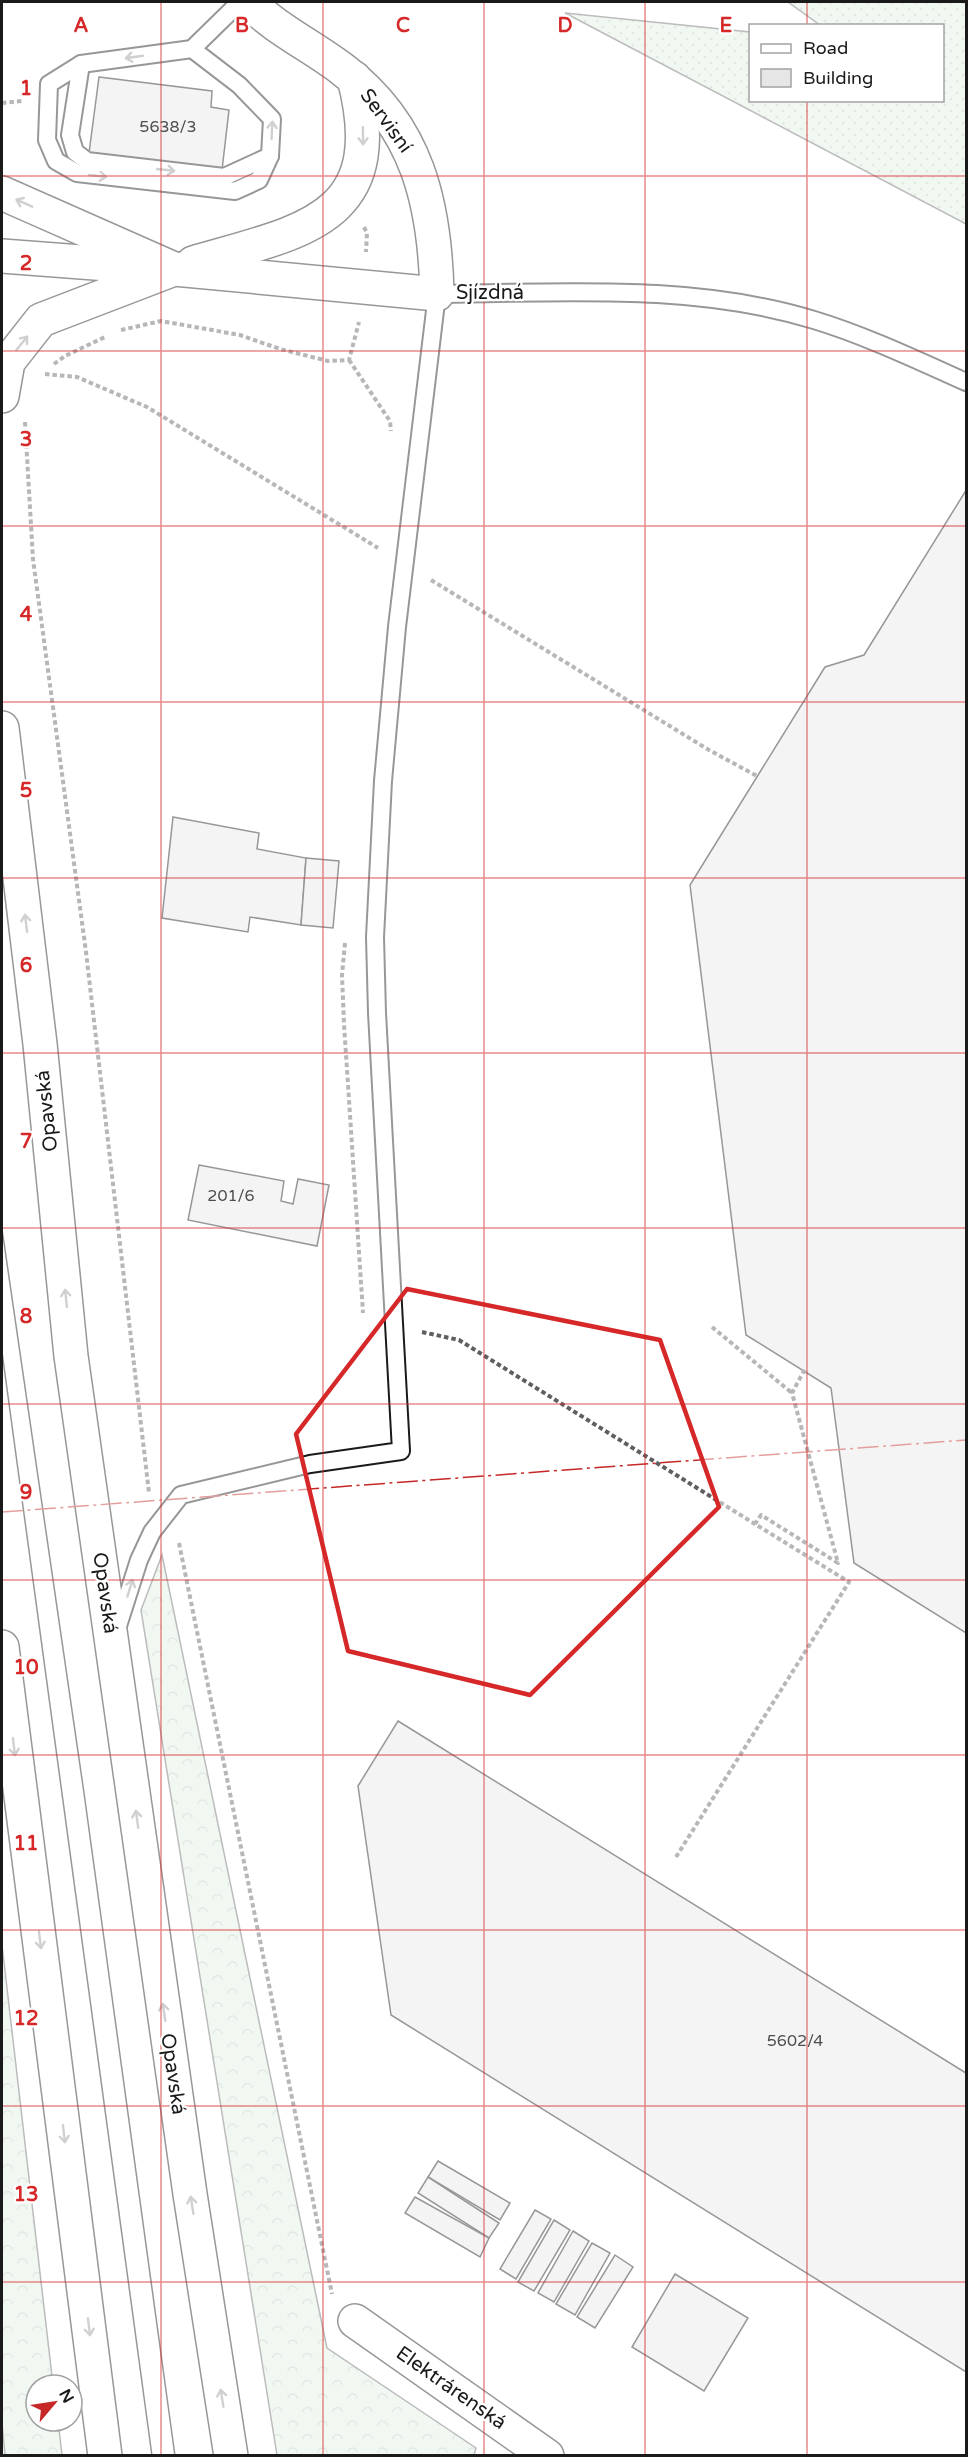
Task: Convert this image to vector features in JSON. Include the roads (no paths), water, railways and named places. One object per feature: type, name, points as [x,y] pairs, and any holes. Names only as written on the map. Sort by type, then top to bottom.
[{"type":"main road","name":"Servisní","points":[[249,2],[291,36],[354,78],[387,115],[419,173],[432,218],[437,294]]},
{"type":"main road","points":[[13,405],[8,362],[41,320],[174,269],[299,231],[320,219],[338,202],[355,180],[364,147],[362,113],[354,78]]},
{"type":"main road","points":[[2,193],[174,269]]},
{"type":"main road","name":"Sjízdná","points":[[2,256],[174,269],[437,294]]},
{"type":"main road","name":"Opavská","points":[[2,728],[40,1044],[71,1356],[190,2194],[231,2456]]},
{"type":"main road","points":[[2,1647],[105,2456]]},
{"type":"main road","name":"Elektrárenská","points":[[355,2321],[547,2456]]},
{"type":"lane","points":[[192,49],[239,85],[272,119],[270,156],[259,180],[235,191],[76,173],[56,161],[47,140],[49,84],[81,64],[192,49],[240,2]]},
{"type":"lane","points":[[81,64],[70,135],[75,152],[87,161],[224,177],[270,156]]},
{"type":"lane","points":[[112,1644],[138,1560],[162,1515],[181,1495],[310,1464],[402,1451],[376,1013],[375,937],[383,781],[397,627],[437,294]]},
{"type":"lane","name":"Sjízdná","points":[[437,294],[661,294],[760,306],[815,320],[966,382]]},
{"type":"tram line","points":[[2,1229],[84,1793],[175,2456]]},
{"type":"tram line","points":[[2,1352],[152,2456]]}]
